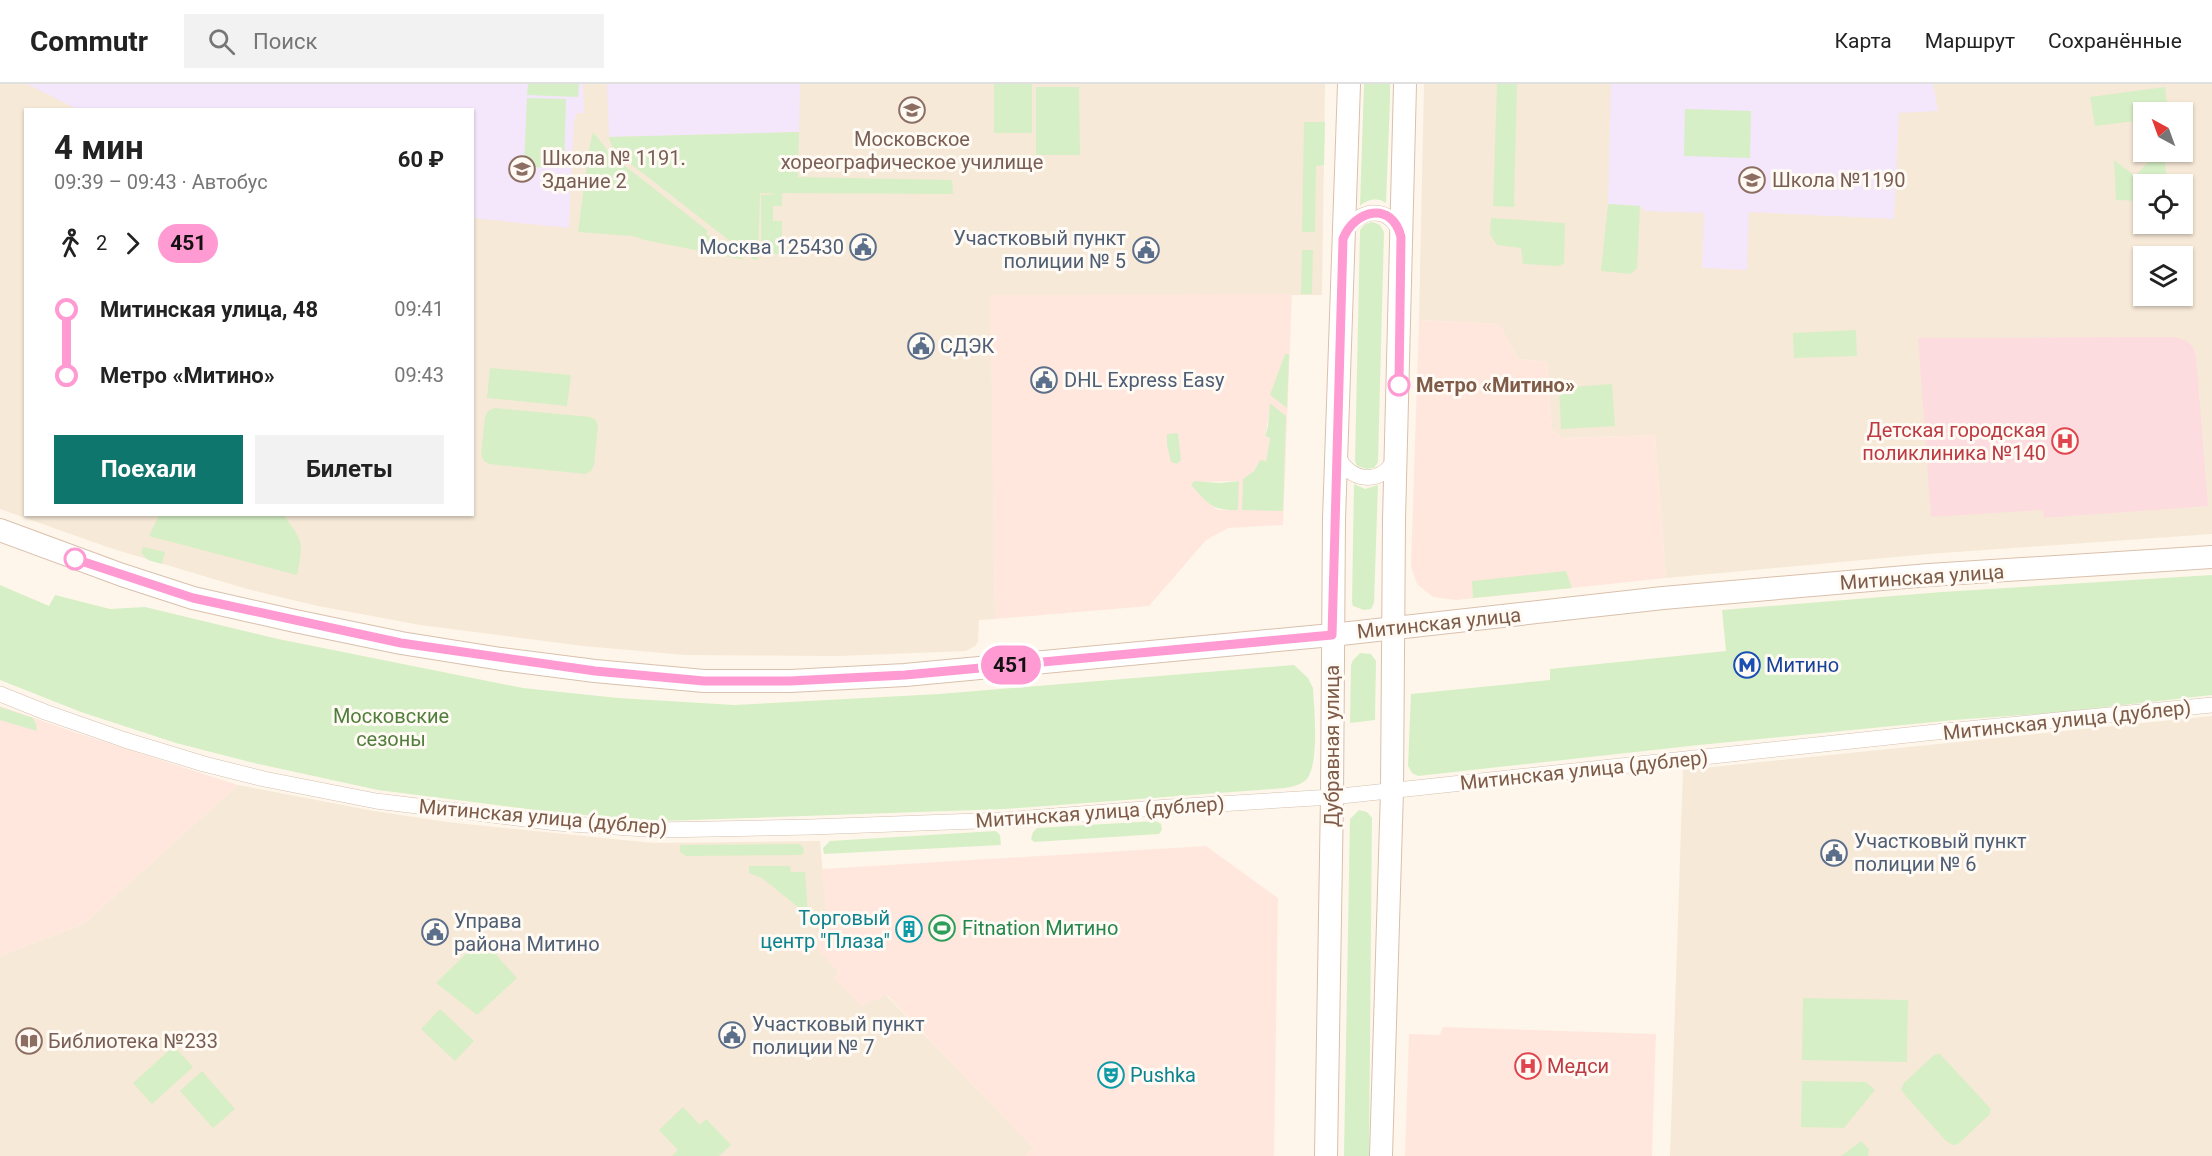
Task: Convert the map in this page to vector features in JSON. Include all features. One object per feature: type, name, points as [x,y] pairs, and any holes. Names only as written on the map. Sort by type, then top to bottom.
[{"type":"main road","name":"Дубравная улица","points":[[1326,1156],[1332,797],[1332,635],[1349,84]]},
{"type":"main road","points":[[1381,1156],[1392,790],[1393,628],[1405,84]]},
{"type":"main road","name":"Митинская улица","points":[[0,530],[193,598],[295,621],[401,643],[501,658],[595,671],[700,681],[790,681],[905,675],[1332,635],[1664,598],[1929,575],[2212,557]]},
{"type":"street","points":[[1343,239],[1351,223],[1365,214],[1375,213],[1392,220],[1398,228],[1401,241]]},
{"type":"street","points":[[1336,450],[1346,469],[1355,475],[1365,477],[1376,476],[1386,471],[1393,463],[1397,452]]},
{"type":"street","name":"Митинская улица (дублер)","points":[[0,694],[125,740],[264,779],[376,801],[568,824],[659,830],[1015,819],[1332,797],[1936,732],[2212,705]]},
{"type":"shaded area","points":[[0,84],[1325,84],[1322,295],[991,295],[995,619],[979,620],[978,642],[966,651],[838,656],[685,655],[583,646],[420,625],[318,606],[247,589],[110,548],[0,509]]},
{"type":"shaded area","name":"Школа № 1191. Здание 2","points":[[27,84],[583,84],[584,113],[577,113],[574,121],[569,228],[474,218],[474,108],[75,108]]},
{"type":"shaded area","points":[[607,84],[800,84],[799,132],[609,137]]},
{"type":"shaded area","points":[[1424,84],[2212,84],[2212,534],[1928,554],[1666,578],[1655,435],[1563,438],[1552,430],[1547,362],[1518,359],[1499,324],[1419,320]]},
{"type":"shaded area","name":"Школа №1190","points":[[1611,84],[1933,84],[1938,111],[1899,113],[1894,219],[1749,212],[1747,270],[1702,268],[1704,213],[1645,211],[1640,206],[1608,204]]},
{"type":"shaded area","points":[[1292,294],[1283,525],[1228,528],[1206,540],[1149,606],[995,619],[990,295]],"holes":[[[1269,415],[1283,511],[1246,478],[1254,471],[1260,460],[1266,462],[1270,437],[1265,436]],[[1239,481],[1237,510],[1218,510],[1191,485],[1195,482]]]},
{"type":"shaded area","points":[[1419,320],[1500,324],[1518,359],[1547,362],[1552,430],[1563,438],[1655,435],[1666,578],[1456,600],[1433,597],[1417,584],[1411,566]]},
{"type":"shaded area","name":"Детская городская поликлиника №140","points":[[2175,337],[2187,341],[2193,347],[2196,357],[2208,506],[2044,518],[2043,510],[1931,517],[1918,338]]},
{"type":"shaded area","points":[[0,706],[238,785],[84,924],[0,956]]},
{"type":"shaded area","points":[[2212,716],[2212,1156],[1670,1156],[1683,770]]},
{"type":"shaded area","points":[[238,785],[374,811],[447,822],[653,843],[820,841],[828,933],[839,972],[834,978],[886,995],[1034,1148],[1025,1156],[0,1156],[0,956],[84,924]]},
{"type":"shaded area","points":[[1206,846],[1278,898],[1274,1156],[1025,1156],[1033,1148],[887,995],[861,1006],[834,978],[839,972],[815,946],[828,932],[822,869]]},
{"type":"shaded area","points":[[1443,1027],[1656,1034],[1652,1156],[1405,1156],[1409,1034],[1440,1035]]},
{"type":"green space","points":[[528,84],[579,84],[578,97],[527,95]]},
{"type":"green space","points":[[994,84],[1032,84],[1032,133],[994,133]]},
{"type":"green space","points":[[1364,84],[1390,84],[1390,99],[1386,203],[1373,200],[1360,206]]},
{"type":"green space","points":[[1497,84],[1517,84],[1514,207],[1493,206]]},
{"type":"green space","points":[[1036,87],[1079,87],[1080,155],[1036,155]]},
{"type":"green space","points":[[2165,87],[2167,102],[2133,102],[2133,121],[2095,126],[2090,97]]},
{"type":"green space","points":[[527,98],[566,99],[564,168],[524,167]]},
{"type":"green space","points":[[1685,109],[1751,111],[1750,158],[1684,156]]},
{"type":"green space","points":[[1304,122],[1325,122],[1324,165],[1316,166],[1315,232],[1302,232]]},
{"type":"green space","points":[[593,132],[611,155],[708,231],[706,234],[711,238],[713,236],[745,260],[632,236],[578,232]]},
{"type":"green space","points":[[799,132],[798,177],[952,180],[953,194],[782,193],[782,206],[773,206],[773,221],[782,221],[782,254],[761,254],[761,195],[779,194],[760,193],[758,260],[753,259],[617,153],[609,137]]},
{"type":"green space","points":[[2114,160],[2133,174],[2133,201],[2116,200]]},
{"type":"green space","points":[[2148,162],[2165,162],[2166,174],[2137,174]]},
{"type":"green space","points":[[1608,204],[1640,206],[1637,268],[1631,274],[1601,271]]},
{"type":"green space","points":[[1491,218],[1565,223],[1564,263],[1559,266],[1523,264],[1521,248],[1497,245],[1490,234]]},
{"type":"green space","points":[[1373,222],[1380,225],[1384,232],[1378,462],[1374,468],[1367,469],[1357,466],[1355,461],[1360,230],[1365,224]]},
{"type":"green space","points":[[1302,250],[1313,250],[1312,294],[1301,294]]},
{"type":"green space","points":[[1856,330],[1857,356],[1794,358],[1793,333]]},
{"type":"green space","points":[[1285,354],[1289,354],[1287,408],[1270,395]]},
{"type":"green space","points":[[490,368],[571,375],[567,406],[487,398]]},
{"type":"green space","points":[[1612,384],[1615,426],[1561,429],[1559,388]]},
{"type":"green space","points":[[1270,403],[1286,416],[1283,511],[1242,510],[1243,479],[1254,471],[1260,460],[1266,461],[1270,438],[1265,436]]},
{"type":"green space","points":[[495,408],[590,417],[596,420],[598,426],[594,465],[591,471],[585,474],[489,464],[484,461],[481,454],[485,417],[488,411]]},
{"type":"green space","points":[[1178,433],[1181,460],[1177,464],[1171,462],[1167,434]]},
{"type":"green space","points":[[1194,481],[1220,483],[1239,481],[1238,510],[1222,509],[1211,505],[1191,485]]},
{"type":"green space","points":[[1354,484],[1365,489],[1378,485],[1374,603],[1371,609],[1364,610],[1353,606],[1352,602]]},
{"type":"green space","points":[[159,516],[285,516],[298,537],[301,555],[297,575],[149,536]]},
{"type":"green space","points":[[143,547],[165,552],[162,564],[148,560],[141,553]]},
{"type":"green space","points":[[1566,571],[1572,588],[1473,598],[1472,581]]},
{"type":"green space","points":[[2212,575],[2212,695],[2053,713],[1954,720],[1699,745],[1418,776],[1412,773],[1408,766],[1411,694],[1550,680],[1550,669],[1726,651],[1722,610],[1942,592]]},
{"type":"green space","name":"Московские сезоны","points":[[0,585],[49,606],[55,595],[110,609],[145,607],[278,639],[523,688],[618,698],[734,705],[939,694],[1294,665],[1308,678],[1313,688],[1315,750],[1310,773],[1306,780],[1296,786],[1285,788],[1005,809],[663,821],[558,813],[378,790],[250,762],[176,743],[81,712],[0,680]]},
{"type":"green space","points":[[1360,653],[1371,654],[1376,661],[1375,720],[1350,723],[1351,665]]},
{"type":"green space","points":[[0,707],[33,718],[37,731],[0,720]]},
{"type":"green space","points":[[1359,810],[1367,812],[1372,818],[1369,1156],[1344,1156],[1350,819]]},
{"type":"green space","points":[[1156,821],[1161,824],[1162,830],[1159,834],[1034,842],[1031,839],[1037,828]]},
{"type":"green space","points":[[996,831],[1000,835],[1001,845],[824,854],[823,848],[830,841]]},
{"type":"green space","points":[[800,844],[804,849],[803,854],[800,855],[686,856],[680,852],[680,845]]},
{"type":"green space","points":[[749,866],[790,866],[791,872],[805,872],[808,915],[762,878],[749,873]]},
{"type":"green space","points":[[473,947],[491,949],[517,978],[477,1015],[436,983]]},
{"type":"green space","points":[[1803,998],[1908,1000],[1907,1062],[1802,1060]]},
{"type":"green space","points":[[440,1009],[474,1041],[455,1061],[421,1029]]},
{"type":"green space","points":[[174,1046],[193,1067],[152,1104],[133,1083]]},
{"type":"green space","points":[[1940,1054],[1991,1109],[1989,1115],[1958,1144],[1953,1145],[1946,1141],[1901,1089],[1904,1083],[1934,1055]]},
{"type":"green space","points":[[202,1071],[235,1109],[213,1128],[180,1091]]},
{"type":"green space","points":[[1802,1081],[1866,1082],[1875,1090],[1844,1128],[1801,1127]]},
{"type":"green space","points":[[683,1107],[700,1125],[706,1119],[731,1145],[719,1156],[672,1156],[678,1150],[659,1130]]},
{"type":"green space","points":[[1861,1141],[1869,1149],[1868,1156],[1841,1156]]},
{"type":"bus line","name":"451","points":[[75,559],[193,598],[401,643],[595,671],[704,681],[790,681],[905,675],[1332,635],[1343,239],[1351,223],[1370,213],[1379,213],[1392,220],[1401,237],[1399,385]]},
{"type":"place","name":"Московское хореографическое училище","points":[[912,110]]},
{"type":"place","name":"Школа № 1191. Здание 2","points":[[522,169]]},
{"type":"place","name":"Школа №1190","points":[[1752,180]]},
{"type":"place","name":"Москва 125430","points":[[863,247]]},
{"type":"place","name":"Участковый пункт полиции № 5","points":[[1146,250]]},
{"type":"place","name":"СДЭК","points":[[921,346]]},
{"type":"place","name":"DHL Express Easy","points":[[1044,380]]},
{"type":"place","name":"Метро «Митино»","points":[[1399,385]]},
{"type":"place","name":"Детская городская поликлиника №140","points":[[2065,441]]},
{"type":"place","name":"Митино","points":[[1747,665]]},
{"type":"place","name":"Участковый пункт полиции № 6","points":[[1834,853]]},
{"type":"place","name":"Fitnation Митино","points":[[942,928]]},
{"type":"place","name":"Торговый центр \"Плаза\"","points":[[909,929]]},
{"type":"place","name":"Управа района Митино","points":[[435,932]]},
{"type":"place","name":"Участковый пункт полиции № 7","points":[[732,1035]]},
{"type":"place","name":"Библиотека №233","points":[[29,1041]]},
{"type":"place","name":"Медси","points":[[1528,1066]]},
{"type":"place","name":"Pushka","points":[[1111,1075]]}]
